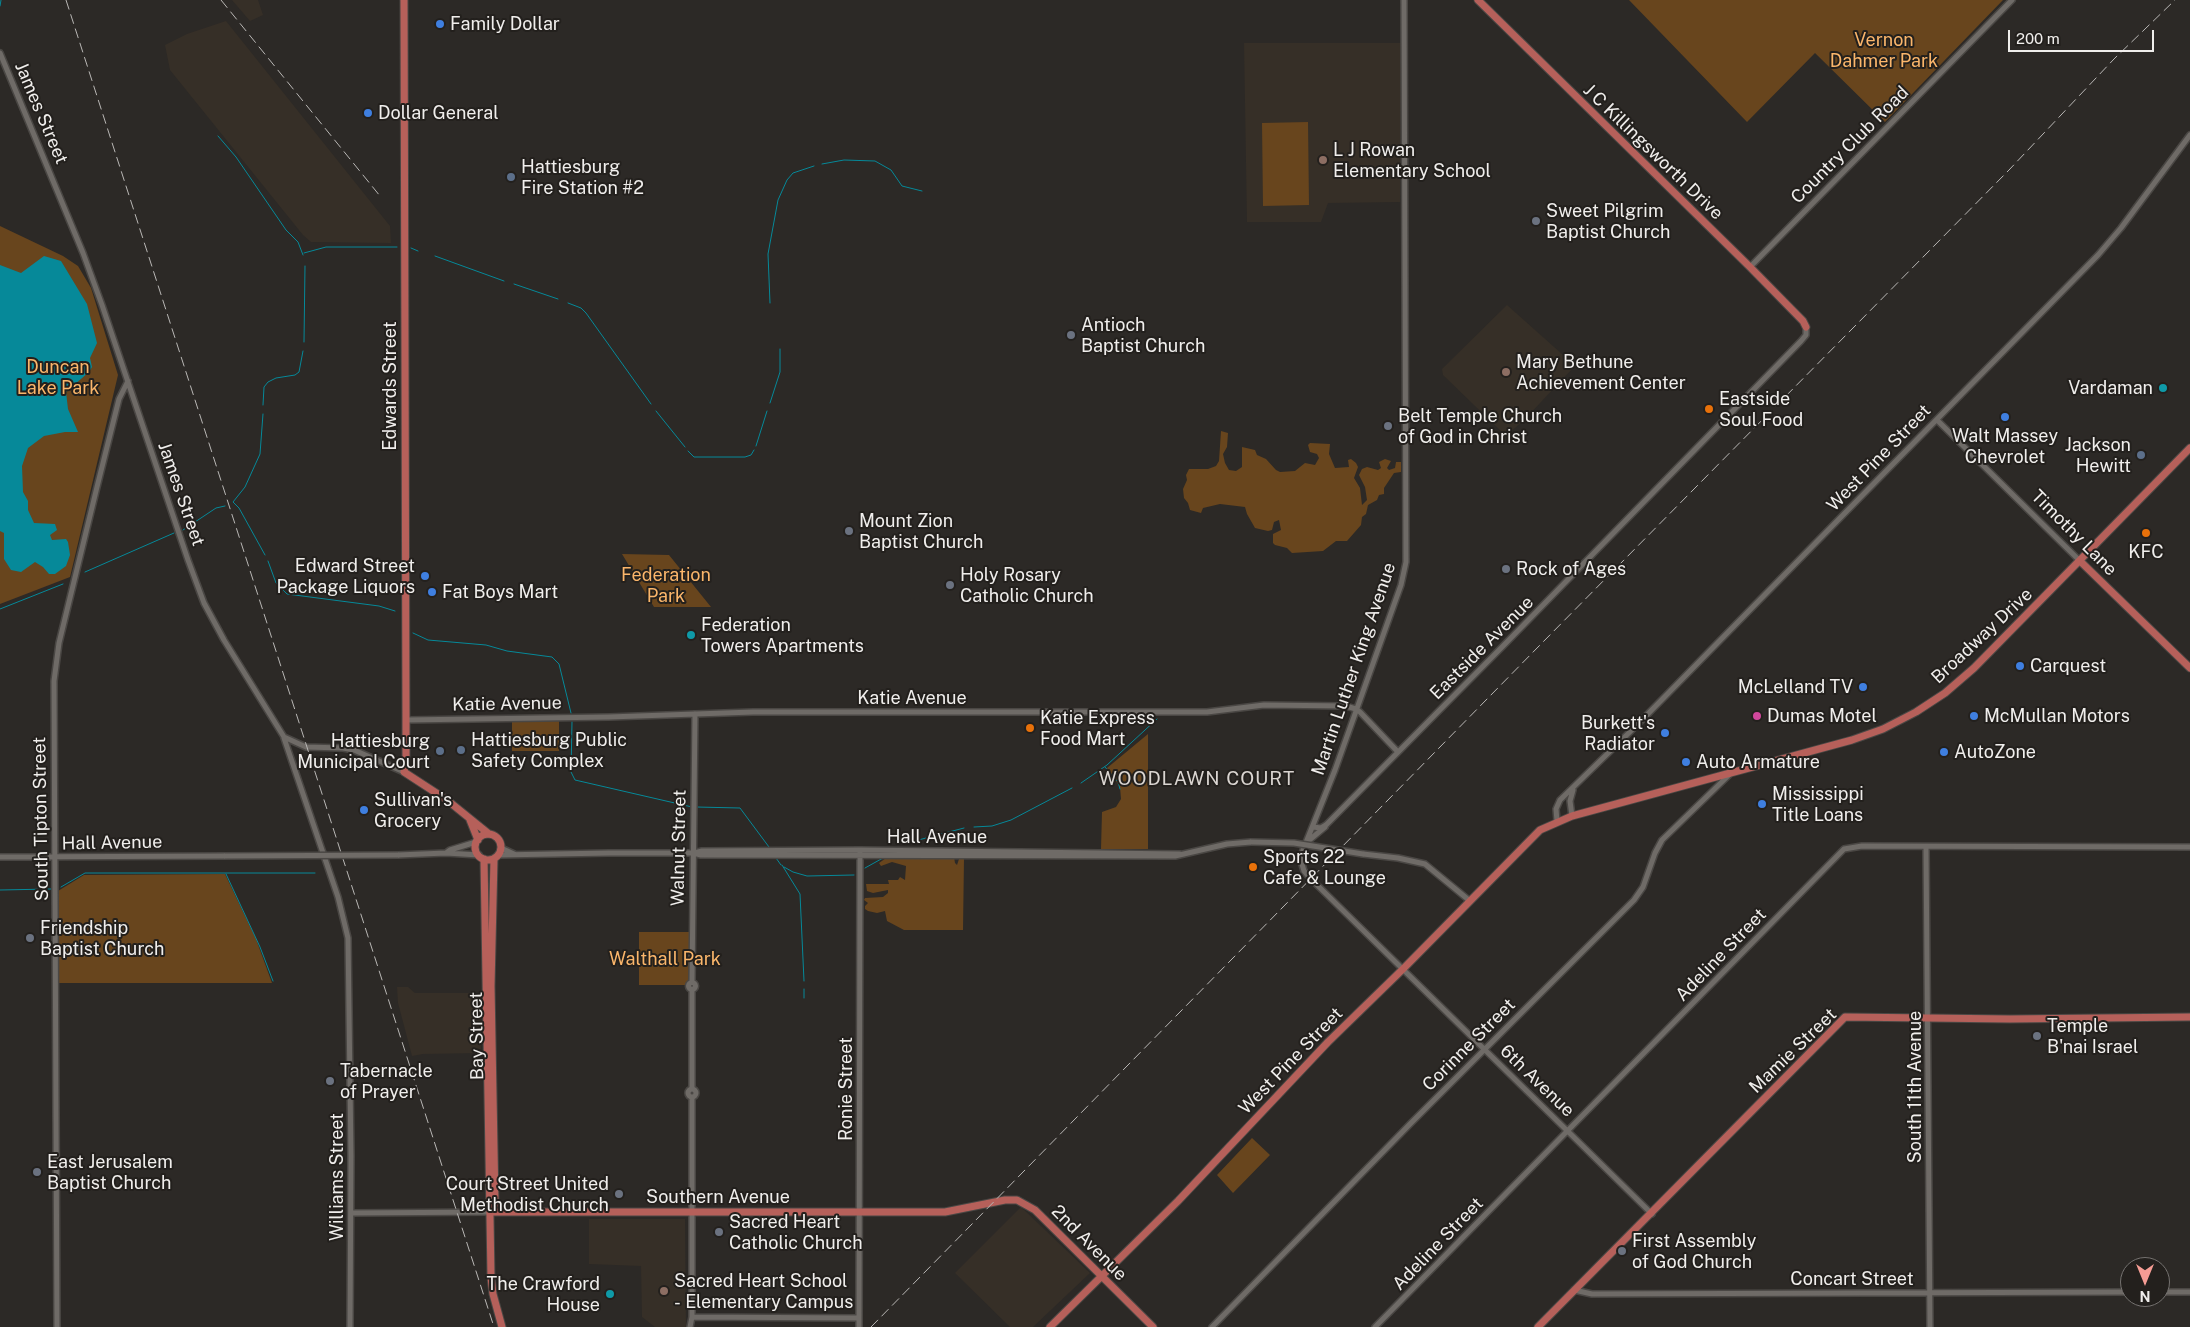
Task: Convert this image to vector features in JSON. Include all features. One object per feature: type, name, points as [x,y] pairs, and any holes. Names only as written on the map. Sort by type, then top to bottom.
[{"type":"main road","name":"Edwards Street","points":[[404,0],[406,720],[406,761],[404,772]]},
{"type":"main road","name":"J C Killingsworth Drive","points":[[1478,0],[1750,267],[1803,321],[1806,327]]},
{"type":"main road","name":"Broadway Drive","points":[[1572,816],[1858,738],[1898,722],[1926,706],[1974,668],[2190,448]]},
{"type":"main road","name":"Timothy Lane","points":[[2080,561],[2190,668]]},
{"type":"main road","points":[[404,772],[447,800],[470,820],[497,838],[498,854],[482,857],[476,850],[477,841],[470,820]]},
{"type":"main road","name":"West Pine Street","points":[[1050,1327],[1213,1165],[1328,1042],[1403,969],[1536,833],[1557,821],[1572,816]]},
{"type":"main road","points":[[477,841],[489,834]]},
{"type":"main road","name":"Bay Street","points":[[492,1212],[495,1203],[491,986],[498,854]]},
{"type":"main road","name":"Bay Street","points":[[482,857],[487,1102],[490,1203],[492,1212],[492,1286],[502,1327]]},
{"type":"main road","name":"Mamie Street","points":[[1538,1327],[1845,1017],[2190,1017]]},
{"type":"main road","name":"2nd Avenue","points":[[995,1202],[1014,1199],[1027,1204],[1153,1327]]},
{"type":"main road","name":"Southern Avenue","points":[[492,1212],[950,1212],[995,1202]]},
{"type":"street","name":"Martin Luther King Avenue","points":[[1301,861],[1306,842],[1314,826],[1401,585],[1406,555],[1404,0]]},
{"type":"street","name":"Country Club Road","points":[[1750,267],[2012,0]]},
{"type":"street","name":"James Street","points":[[0,53],[83,253],[204,602],[224,640],[284,737]]},
{"type":"street","name":"West Pine Street","points":[[1557,821],[1558,803],[2098,255],[2122,228],[2190,135]]},
{"type":"street","name":"Eastside Avenue","points":[[1306,842],[1326,825],[1801,341],[1806,335],[1806,327]]},
{"type":"street","name":"South Tipton Street","points":[[57,1327],[53,706],[56,662],[119,398],[128,381]]},
{"type":"street","name":"Timothy Lane","points":[[1937,420],[2080,561]]},
{"type":"street","name":"Katie Avenue","points":[[406,720],[695,714],[1207,712],[1264,705],[1346,706],[1356,709]]},
{"type":"street","points":[[1356,709],[1398,752]]},
{"type":"street","name":"Walnut Street","points":[[692,1212],[692,1097],[688,1093],[692,1089],[692,989],[695,985],[692,982],[695,714]]},
{"type":"street","points":[[284,737],[306,748],[354,750],[404,772]]},
{"type":"street","name":"Williams Street","points":[[284,737],[338,897],[346,929],[350,984],[350,1327]]},
{"type":"street","name":"Corinne Street","points":[[1212,1327],[1634,900],[1643,887],[1655,853],[1662,840],[1731,773]]},
{"type":"street","points":[[1572,816],[1570,801],[1574,787]]},
{"type":"street","points":[[1314,826],[1321,828],[1326,825]]},
{"type":"street","points":[[446,853],[477,841]]},
{"type":"street","name":"Hall Avenue","points":[[498,854],[693,853],[702,851],[860,853],[1148,852],[1180,854],[1227,844],[1251,842],[1294,843],[1398,858],[1425,864],[1470,901]]},
{"type":"street","name":"Adeline Street","points":[[1375,1327],[1841,851],[1855,846],[2190,847]]},
{"type":"street","name":"South 11th Avenue","points":[[1926,847],[1930,1327]]},
{"type":"street","points":[[446,853],[482,857]]},
{"type":"street","name":"Hall Avenue","points":[[0,857],[398,855],[446,853]]},
{"type":"street","name":"Ronie Street","points":[[860,853],[860,1327]]},
{"type":"street","name":"6th Avenue","points":[[1301,861],[1304,871],[1311,879],[1652,1214]]},
{"type":"street","name":"Southern Avenue","points":[[351,1213],[492,1212]]},
{"type":"street","points":[[690,1327],[692,1316],[692,1212]]},
{"type":"street","name":"Concart Street","points":[[1574,1290],[1592,1294],[2120,1292]]},
{"type":"street","points":[[2170,1292],[2190,1292]]},
{"type":"street","points":[[692,1316],[859,1318]]},
{"type":"shaded area","points":[[232,0],[258,0],[263,15],[250,21]]},
{"type":"shaded area","points":[[226,21],[390,226],[391,243],[311,242],[303,235],[170,70],[165,45],[187,34]]},
{"type":"shaded area","name":"L J Rowan Elementary School","points":[[1244,43],[1401,43],[1400,202],[1328,203],[1321,222],[1247,222]]},
{"type":"shaded area","name":"Mary Bethune Achievement Center","points":[[1507,305],[1572,363],[1573,368],[1525,419],[1506,436],[1443,375],[1442,369]]},
{"type":"shaded area","points":[[397,987],[408,987],[415,993],[478,993],[480,995],[481,1053],[423,1054],[412,1056],[398,1003]]},
{"type":"shaded area","points":[[1021,1207],[1090,1273],[1033,1327],[1010,1327],[955,1273]]},
{"type":"shaded area","name":"Sacred Heart School - Elementary Campus","points":[[589,1219],[685,1219],[686,1327],[655,1327],[642,1317],[641,1266],[589,1264]]},
{"type":"green space","name":"Vernon Dahmer Park","points":[[1629,0],[2003,0],[1885,122],[1815,53],[1747,122]]},
{"type":"green space","points":[[1308,122],[1309,205],[1263,206],[1262,123]]},
{"type":"green space","name":"Duncan Lake Park","points":[[0,226],[63,256],[78,266],[91,288],[118,375],[70,577],[0,604]]},
{"type":"green space","points":[[1221,431],[1228,433],[1227,447],[1223,454],[1225,463],[1229,470],[1236,471],[1242,467],[1242,447],[1255,450],[1257,455],[1266,459],[1280,472],[1295,471],[1305,463],[1315,465],[1319,458],[1317,454],[1310,452],[1308,445],[1310,443],[1330,444],[1329,454],[1335,468],[1349,467],[1348,460],[1351,459],[1356,463],[1358,467],[1354,478],[1360,488],[1362,505],[1367,500],[1365,487],[1359,475],[1362,469],[1367,467],[1378,470],[1381,468],[1379,462],[1385,459],[1391,461],[1387,468],[1389,470],[1395,468],[1396,462],[1401,462],[1401,472],[1394,473],[1384,488],[1384,494],[1379,495],[1377,500],[1368,505],[1366,514],[1362,517],[1361,525],[1347,541],[1336,541],[1323,551],[1292,553],[1287,548],[1273,543],[1273,534],[1281,530],[1279,520],[1274,522],[1272,530],[1268,531],[1255,528],[1245,507],[1220,504],[1203,508],[1201,513],[1190,510],[1184,498],[1183,489],[1187,480],[1186,475],[1189,469],[1208,469],[1216,466],[1219,461]]},
{"type":"green space","name":"Federation Park","points":[[622,554],[669,555],[711,607],[654,607]]},
{"type":"green space","points":[[559,717],[559,751],[512,751],[512,718]]},
{"type":"green space","points":[[1148,734],[1148,849],[1101,849],[1102,812],[1116,807],[1121,799],[1120,787],[1107,768]]},
{"type":"green space","points":[[889,856],[946,857],[949,859],[954,857],[957,865],[962,856],[964,858],[963,930],[904,930],[887,921],[885,911],[877,913],[865,909],[868,903],[864,900],[865,898],[883,897],[888,893],[888,890],[873,893],[867,891],[866,884],[889,884],[888,880],[898,880],[900,877],[905,880],[906,866],[892,862],[881,866],[879,863]]},
{"type":"green space","points":[[225,874],[256,939],[272,983],[59,983],[58,891],[84,875]]},
{"type":"green space","name":"Walthall Park","points":[[639,932],[692,932],[691,982],[688,985],[639,985]]},
{"type":"green space","points":[[1252,1138],[1270,1155],[1233,1193],[1217,1175]]},
{"type":"water","points":[[44,256],[61,261],[87,304],[97,343],[90,358],[92,367],[89,372],[66,392],[68,409],[78,432],[65,432],[44,436],[28,448],[22,466],[23,492],[28,501],[28,510],[34,523],[55,524],[57,530],[50,535],[52,540],[66,539],[68,542],[70,555],[66,566],[55,574],[49,574],[35,562],[21,572],[11,570],[4,559],[4,533],[0,531],[0,265],[21,273]]},
{"type":"waterway","points":[[0,6],[1,0]]},
{"type":"waterway","points":[[218,136],[236,157],[286,230],[298,242],[303,255]]},
{"type":"waterway","points":[[822,164],[844,160],[875,161],[891,170],[902,186],[922,191]]},
{"type":"waterway","points":[[770,303],[768,254],[778,200],[787,180],[793,173],[814,166]]},
{"type":"waterway","points":[[304,253],[326,247],[397,247]]},
{"type":"waterway","points":[[411,248],[418,251]]},
{"type":"waterway","points":[[435,256],[504,281]]},
{"type":"waterway","points":[[304,342],[305,266]]},
{"type":"waterway","points":[[514,284],[558,299]]},
{"type":"waterway","points":[[568,303],[581,308],[586,313],[651,404]]},
{"type":"waterway","points":[[770,403],[780,372],[780,349]]},
{"type":"waterway","points":[[263,405],[264,387],[268,382],[276,378],[295,375],[299,372],[303,351]]},
{"type":"waterway","points":[[656,411],[685,447]]},
{"type":"waterway","points":[[756,446],[767,411]]},
{"type":"waterway","points":[[263,414],[260,454],[245,487],[233,502],[239,508],[265,555]]},
{"type":"waterway","points":[[688,451],[694,457],[745,457],[751,455],[754,450]]},
{"type":"waterway","points":[[183,530],[216,508],[225,506]]},
{"type":"waterway","points":[[85,572],[174,533]]},
{"type":"waterway","points":[[268,561],[276,583],[287,594],[379,606],[395,611]]},
{"type":"waterway","points":[[0,609],[63,584]]},
{"type":"waterway","points":[[413,633],[428,640],[486,645],[507,651],[552,657],[559,664],[571,713]]},
{"type":"waterway","points":[[1081,783],[1107,765],[1157,719]]},
{"type":"waterway","points":[[572,722],[571,772],[575,780],[692,807]]},
{"type":"waterway","points":[[1105,767],[1118,782],[1120,789]]},
{"type":"waterway","points":[[974,827],[992,826],[1011,820],[1072,788]]},
{"type":"waterway","points":[[696,807],[740,808],[769,847]]},
{"type":"waterway","points":[[907,843],[964,828]]},
{"type":"waterway","points":[[776,858],[781,865]]},
{"type":"waterway","points":[[865,868],[883,858]]},
{"type":"waterway","points":[[782,865],[800,894],[804,981]]},
{"type":"waterway","points":[[784,867],[807,876],[854,875]]},
{"type":"waterway","points":[[61,887],[85,873],[315,873]]},
{"type":"waterway","points":[[226,874],[260,947],[273,981]]},
{"type":"waterway","points":[[0,890],[51,889]]},
{"type":"waterway","points":[[804,989],[804,998]]},
{"type":"railway","points":[[66,0],[494,1327]]},
{"type":"railway","points":[[221,0],[380,196]]},
{"type":"railway","points":[[871,1327],[2009,170],[2114,59],[2175,0]]},
{"type":"place","name":"Family Dollar","points":[[440,24]]},
{"type":"place","name":"Dollar General","points":[[368,113]]},
{"type":"place","name":"L J Rowan Elementary School","points":[[1323,160]]},
{"type":"place","name":"Hattiesburg Fire Station #2","points":[[511,177]]},
{"type":"place","name":"Sweet Pilgrim Baptist Church","points":[[1536,221]]},
{"type":"place","name":"Antioch Baptist Church","points":[[1071,335]]},
{"type":"place","name":"Mary Bethune Achievement Center","points":[[1506,372]]},
{"type":"place","name":"Vardaman","points":[[2163,388]]},
{"type":"place","name":"Eastside Soul Food","points":[[1709,409]]},
{"type":"place","name":"Walt Massey Chevrolet","points":[[2005,417]]},
{"type":"place","name":"Belt Temple Church of God in Christ","points":[[1388,426]]},
{"type":"place","name":"Jackson Hewitt","points":[[2141,455]]},
{"type":"place","name":"Mount Zion Baptist Church","points":[[849,531]]},
{"type":"place","name":"KFC","points":[[2146,533]]},
{"type":"place","name":"Rock of Ages","points":[[1506,569]]},
{"type":"place","name":"Edward Street Package Liquors","points":[[425,576]]},
{"type":"place","name":"Holy Rosary Catholic Church","points":[[950,585]]},
{"type":"place","name":"Fat Boys Mart","points":[[432,592]]},
{"type":"place","name":"Federation Towers Apartments","points":[[691,635]]},
{"type":"place","name":"Carquest","points":[[2020,666]]},
{"type":"place","name":"McLelland TV","points":[[1863,687]]},
{"type":"place","name":"Dumas Motel","points":[[1757,716]]},
{"type":"place","name":"McMullan Motors","points":[[1974,716]]},
{"type":"place","name":"Katie Express Food Mart","points":[[1030,728]]},
{"type":"place","name":"Burkett's Radiator","points":[[1665,733]]},
{"type":"place","name":"Hattiesburg Public Safety Complex","points":[[461,750]]},
{"type":"place","name":"Hattiesburg Municipal Court","points":[[440,751]]},
{"type":"place","name":"AutoZone","points":[[1944,752]]},
{"type":"place","name":"Auto Armature","points":[[1686,762]]},
{"type":"place","name":"Mississippi Title Loans","points":[[1762,804]]},
{"type":"place","name":"Sullivan's Grocery","points":[[364,810]]},
{"type":"place","name":"Sports 22 Cafe & Lounge","points":[[1253,867]]},
{"type":"place","name":"Friendship Baptist Church","points":[[30,938]]},
{"type":"place","name":"Temple B'nai Israel","points":[[2037,1036]]},
{"type":"place","name":"Tabernacle of Prayer","points":[[330,1081]]},
{"type":"place","name":"East Jerusalem Baptist Church","points":[[37,1172]]},
{"type":"place","name":"Court Street United Methodist Church","points":[[619,1194]]},
{"type":"place","name":"Sacred Heart Catholic Church","points":[[719,1232]]},
{"type":"place","name":"First Assembly of God Church","points":[[1622,1251]]},
{"type":"place","name":"Sacred Heart School - Elementary Campus","points":[[664,1291]]},
{"type":"place","name":"The Crawford House","points":[[610,1294]]},
{"type":"district","name":"WOODLAWN COURT","points":[[1197,779]]}]
